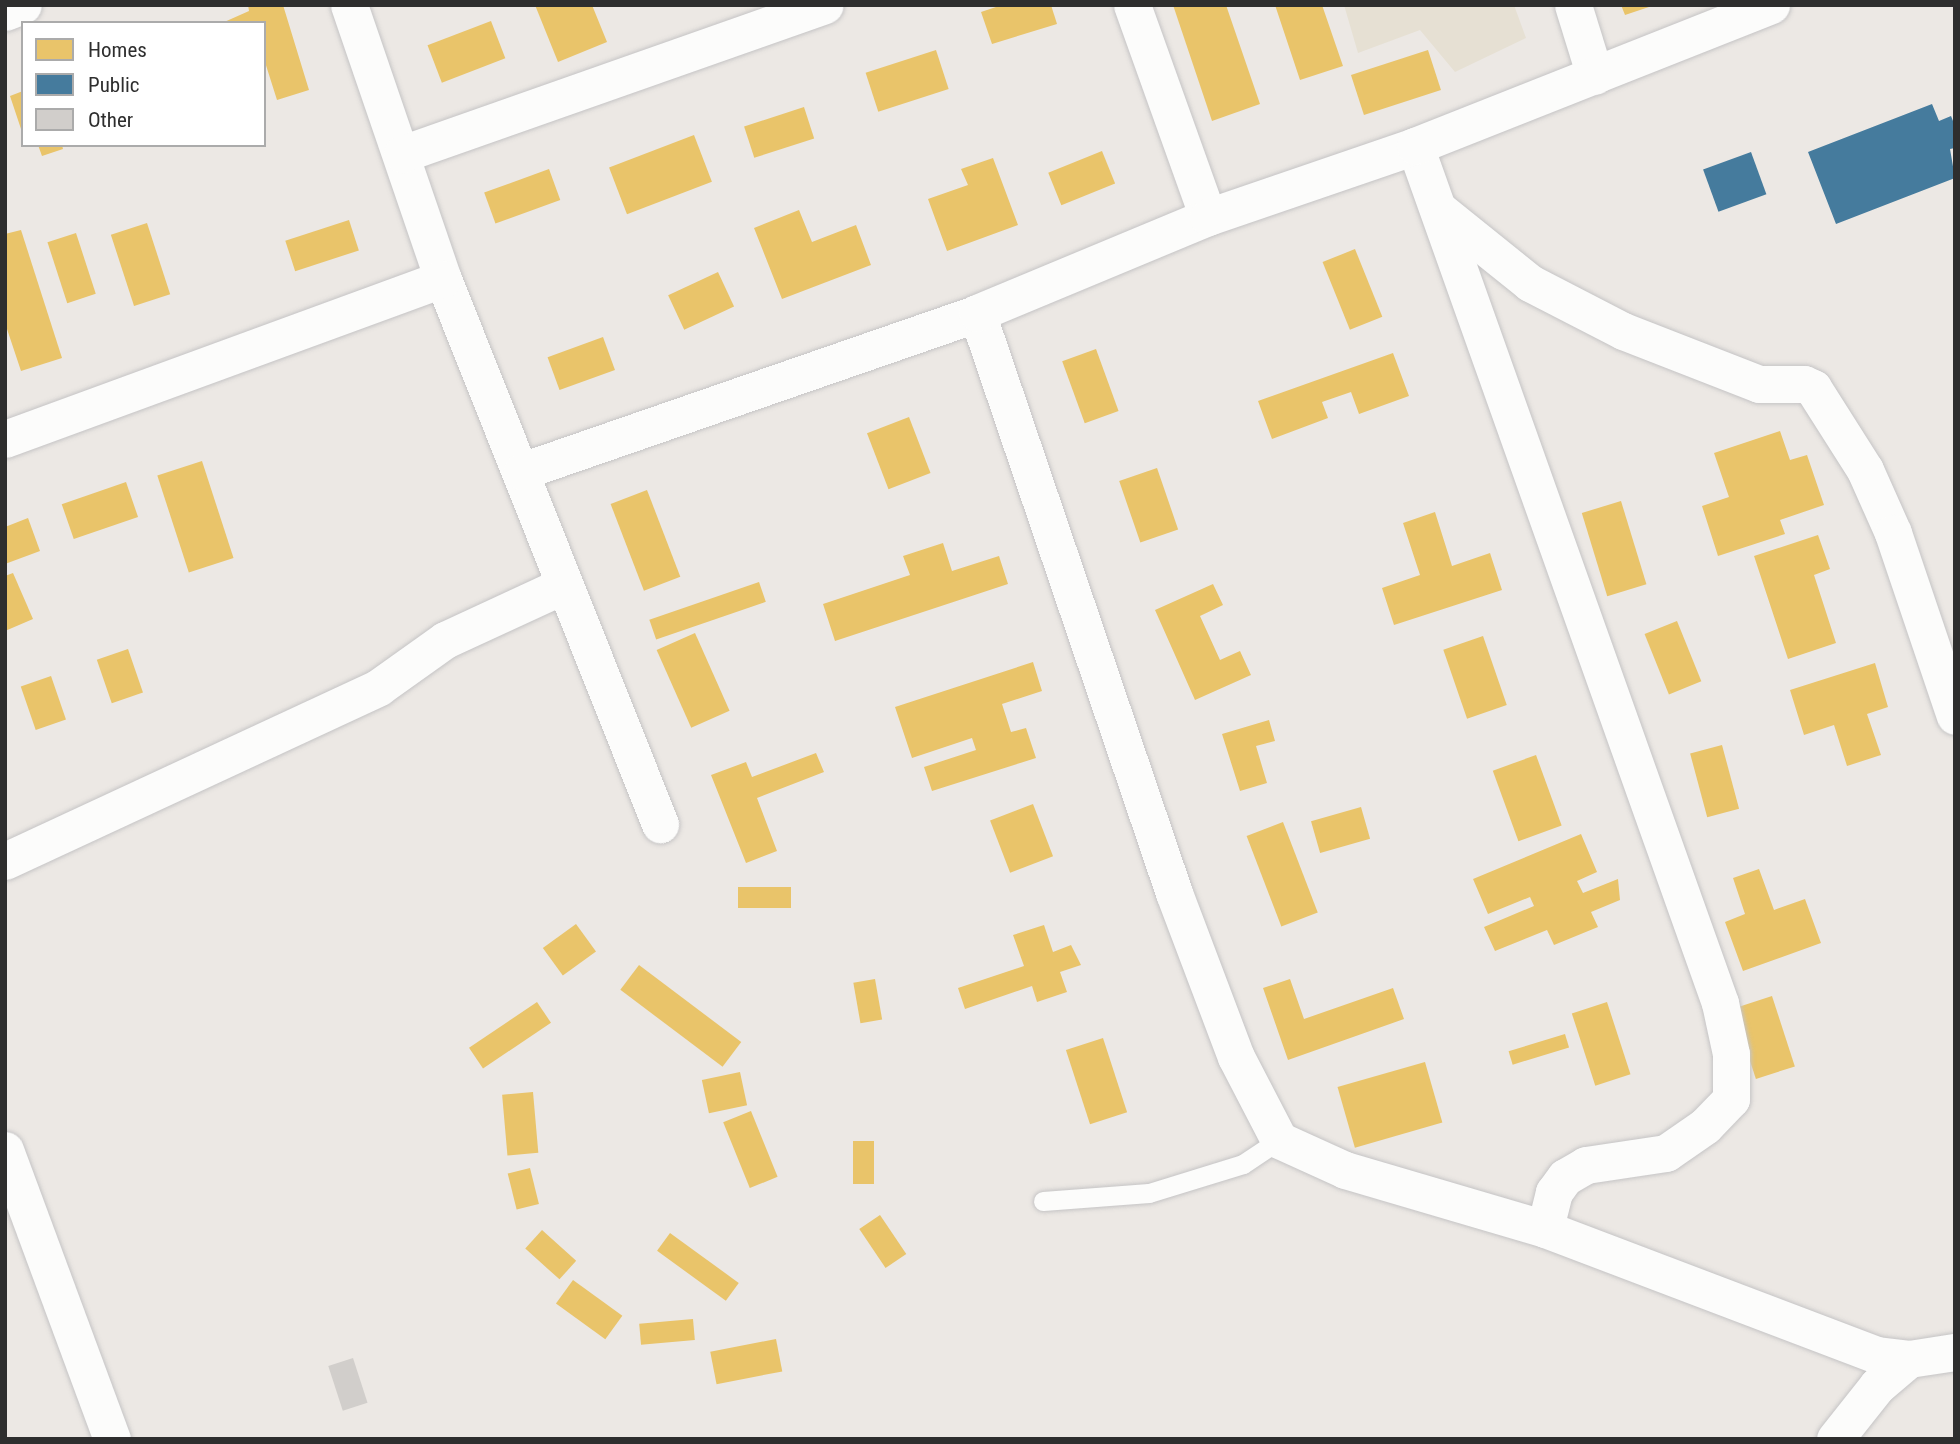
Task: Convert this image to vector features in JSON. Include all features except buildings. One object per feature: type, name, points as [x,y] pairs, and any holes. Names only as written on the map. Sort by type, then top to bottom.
[{"type":"street","points":[[5,12],[23,5]]},
{"type":"street","points":[[349,5],[402,153],[443,279],[522,471],[562,586],[660,824]]},
{"type":"street","points":[[402,153],[825,5]]},
{"type":"street","points":[[1132,5],[1208,217]]},
{"type":"street","points":[[1573,5],[1595,76]]},
{"type":"street","points":[[522,471],[977,313],[1208,217],[1415,146],[1771,5]]},
{"type":"street","points":[[1415,146],[1720,1003],[1731,1054],[1731,1099],[1705,1126],[1666,1153],[1586,1165],[1564,1177],[1554,1192],[1545,1229]]},
{"type":"street","points":[[1437,208],[1530,284],[1623,331],[1759,384],[1804,384],[1813,388],[1865,470],[1893,533],[1955,716]]},
{"type":"street","points":[[5,439],[443,279]]},
{"type":"street","points":[[977,313],[1174,893],[1236,1057],[1279,1140],[1345,1170],[1545,1229],[1877,1355],[1939,1358]]},
{"type":"street","points":[[5,862],[379,687],[444,640],[562,586]]},
{"type":"street","points":[[5,1150],[112,1439]]},
{"type":"street","points":[[1835,1439],[1877,1386],[1939,1358]]},
{"type":"lane","points":[[1043,1200],[1102,1198],[1172,1187],[1243,1164],[1279,1140]]},
{"type":"shaded area","points":[[1344,5],[1514,5],[1526,38],[1455,72],[1420,30],[1358,53]]}]
